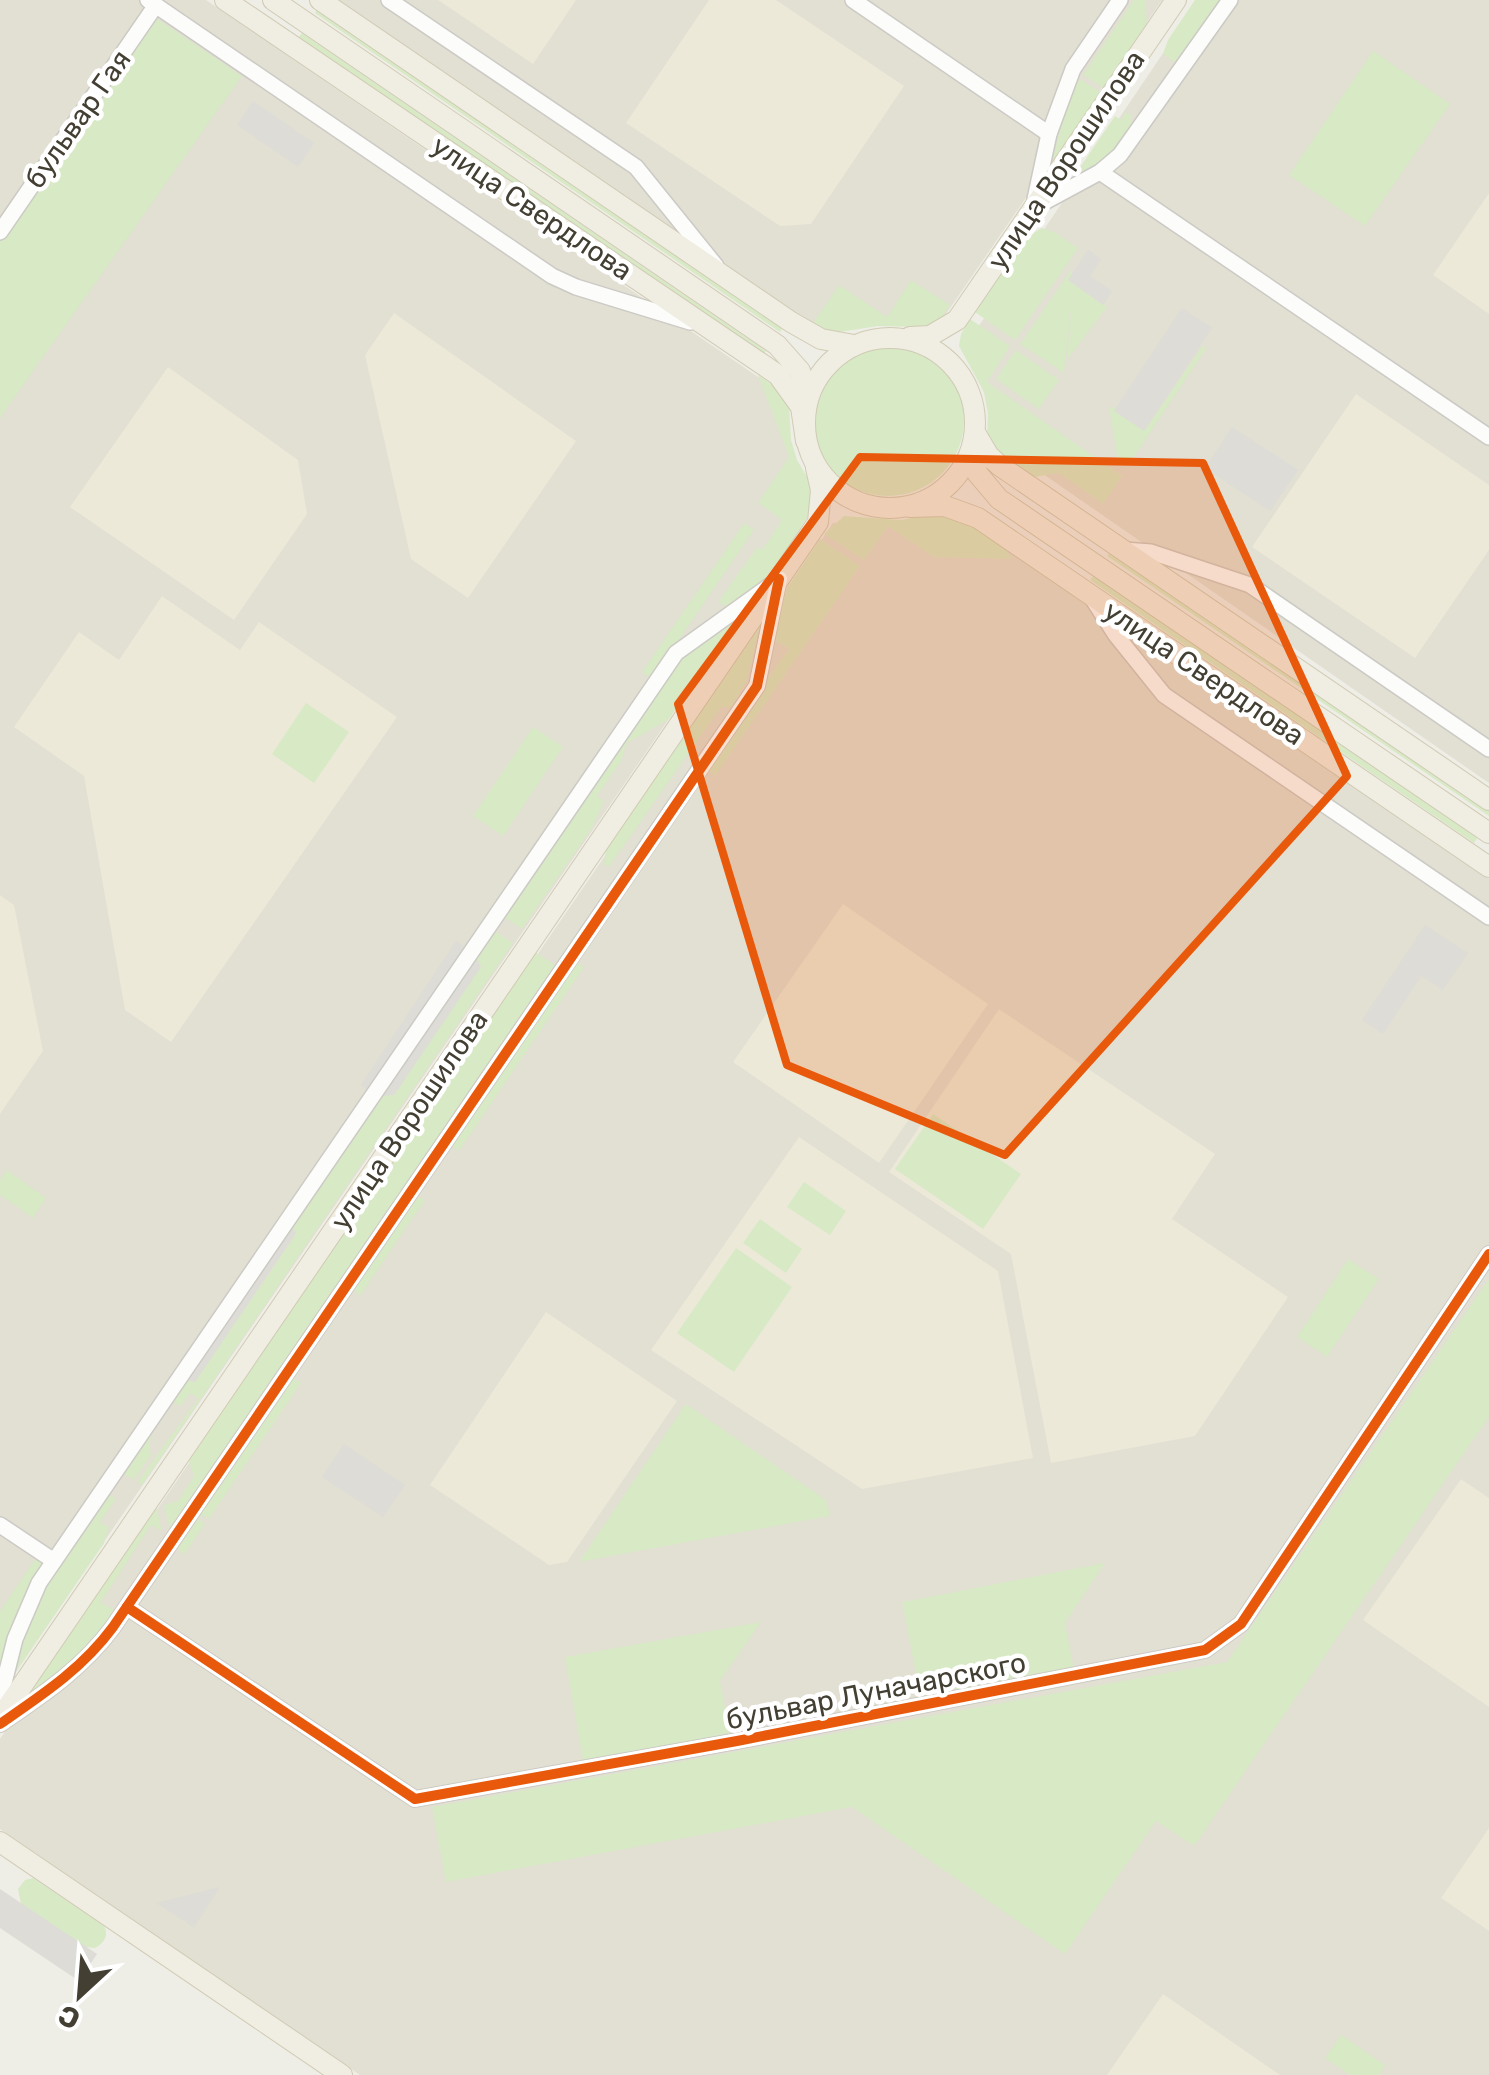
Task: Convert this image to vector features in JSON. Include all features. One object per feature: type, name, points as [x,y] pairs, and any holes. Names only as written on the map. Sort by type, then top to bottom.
[{"type":"main road","name":"улица Свердлова","points":[[225,0],[778,375],[801,407],[806,442]]},
{"type":"main road","name":"улица Свердлова","points":[[273,0],[776,345],[800,370],[808,397]]},
{"type":"main road","name":"улица Свердлова","points":[[320,0],[821,339],[854,346]]},
{"type":"main road","name":"улица Ворошилова","points":[[957,320],[1176,0]]},
{"type":"main road","points":[[818,522],[821,490],[806,442],[804,414],[815,381],[834,358],[854,346],[878,338],[930,336],[957,320]]},
{"type":"main road","points":[[818,522],[836,513],[910,507],[932,498],[952,483],[975,437],[973,403],[957,356],[957,320]]},
{"type":"main road","points":[[898,338],[936,351],[966,383]]},
{"type":"main road","name":"улица Свердлова","points":[[776,345],[800,354],[834,358]]},
{"type":"main road","name":"улица Свердлова","points":[[975,437],[977,472],[1000,500],[1489,833]]},
{"type":"main road","name":"улица Свердлова","points":[[975,437],[1000,466],[1489,800]]},
{"type":"main road","points":[[816,468],[838,492],[878,508]]},
{"type":"main road","name":"улица Свердлова","points":[[932,498],[974,494],[1000,500]]},
{"type":"main road","name":"улица Свердлова","points":[[910,507],[945,506],[978,518],[1489,866]]},
{"type":"main road","name":"улица Ворошилова","points":[[0,1721],[818,522]]},
{"type":"main road","points":[[0,1842],[342,2075]]},
{"type":"street","points":[[390,0],[636,168],[725,276]]},
{"type":"street","points":[[853,0],[1049,134]]},
{"type":"street","points":[[1033,208],[1049,134],[1072,69],[1120,0]]},
{"type":"street","points":[[1033,208],[1100,172],[1131,141],[1230,0]]},
{"type":"street","points":[[152,3],[552,276],[708,328]]},
{"type":"street","name":"бульвар Гая","points":[[0,232],[152,3]]},
{"type":"street","points":[[1100,172],[1489,437]]},
{"type":"street","points":[[1124,550],[1151,552],[1250,585],[1489,748]]},
{"type":"street","points":[[0,1699],[26,1609],[54,1561],[676,653],[779,578]]},
{"type":"street","points":[[0,1721],[70,1675],[94,1652],[127,1607],[756,686],[779,578]]},
{"type":"street","points":[[1090,595],[1115,634],[1164,694],[1489,916]]},
{"type":"street","name":"бульвар Луначарского","points":[[127,1607],[414,1799],[1206,1650],[1241,1624],[1489,1254]]},
{"type":"street","points":[[0,1525],[54,1561]]},
{"type":"highlighted area","points":[[860,457],[1203,463],[1347,776],[1005,1155],[787,1065],[678,704]]},
{"type":"shaded area","points":[[0,0],[206,0],[777,390],[791,454],[811,512],[0,1693]]},
{"type":"shaded area","points":[[336,0],[1162,0],[939,324],[877,325],[825,333]]},
{"type":"shaded area","points":[[438,0],[576,0],[533,64]]},
{"type":"shaded area","points":[[709,0],[776,0],[904,86],[811,224],[780,226],[626,123]]},
{"type":"shaded area","points":[[1199,0],[1489,0],[1489,783],[997,442],[970,339]]},
{"type":"shaded area","points":[[253,101],[314,143],[298,167],[237,125]]},
{"type":"shaded area","points":[[1489,193],[1489,314],[1433,275]]},
{"type":"shaded area","points":[[1088,250],[1101,259],[1090,276],[1112,291],[1103,305],[1068,280]]},
{"type":"shaded area","points":[[1182,308],[1212,328],[1144,431],[1114,411]]},
{"type":"shaded area","points":[[394,313],[576,441],[468,598],[411,559],[365,355]]},
{"type":"shaded area","points":[[168,367],[298,460],[307,514],[234,620],[70,507]]},
{"type":"shaded area","points":[[1356,394],[1489,485],[1489,550],[1415,658],[1252,547]]},
{"type":"shaded area","points":[[1232,427],[1298,470],[1270,511],[1205,468]]},
{"type":"shaded area","points":[[956,516],[1489,879],[1489,2075],[360,2075],[0,1829],[0,1739],[833,523],[893,524]]},
{"type":"shaded area","points":[[162,596],[240,650],[259,622],[397,717],[171,1042],[125,1010],[84,776],[14,727],[79,632],[119,660]]},
{"type":"shaded area","points":[[0,895],[14,905],[43,1051],[0,1114]]},
{"type":"shaded area","points":[[843,904],[988,1004],[879,1163],[733,1062]]},
{"type":"shaded area","points":[[1425,925],[1468,953],[1443,990],[1421,976],[1383,1034],[1362,1020]]},
{"type":"shaded area","points":[[456,941],[474,953],[481,967],[394,1095],[377,1096],[361,1085]]},
{"type":"shaded area","points":[[999,1009],[1215,1154],[1172,1219],[1288,1297],[1195,1436],[1051,1463],[1011,1254],[889,1172]]},
{"type":"shaded area","points":[[799,1137],[998,1271],[1033,1458],[862,1489],[651,1350]]},
{"type":"shaded area","points":[[291,1226],[296,1233],[195,1382],[186,1380]]},
{"type":"shaded area","points":[[546,1312],[677,1401],[567,1562],[549,1565],[430,1485]]},
{"type":"shaded area","points":[[344,1444],[405,1485],[383,1517],[322,1477]]},
{"type":"shaded area","points":[[1461,1479],[1489,1498],[1489,1707],[1363,1620]]},
{"type":"shaded area","points":[[1489,1828],[1489,1931],[1441,1898]]},
{"type":"shaded area","points":[[220,1887],[194,1927],[156,1903]]},
{"type":"shaded area","points":[[0,1889],[97,1954],[79,1981],[0,1928]]},
{"type":"shaded area","points":[[1163,1994],[1280,2075],[1107,2075]]},
{"type":"green space","points":[[1134,0],[1145,0],[1147,23],[1103,88],[1083,75]]},
{"type":"green space","points":[[1195,0],[1225,0],[1180,66],[1163,54]]},
{"type":"green space","points":[[318,8],[783,327],[780,332],[315,13]]},
{"type":"green space","points":[[153,16],[242,76],[0,418],[0,240]]},
{"type":"green space","points":[[302,33],[766,351],[762,356],[298,38]]},
{"type":"green space","points":[[1373,51],[1450,104],[1365,226],[1289,175]]},
{"type":"green space","points":[[1080,79],[1100,92],[1051,166],[1068,97]]},
{"type":"green space","points":[[1126,112],[1137,125],[1106,160],[1068,185],[1115,116],[1121,120]]},
{"type":"green space","points":[[1042,228],[1078,248],[1015,340],[975,312],[1026,237]]},
{"type":"green space","points":[[1071,270],[1075,284],[1107,307],[1067,360],[1073,290],[1064,373],[1020,344]]},
{"type":"green space","points":[[911,280],[950,305],[941,319],[927,327],[878,326],[833,333],[811,326],[839,285],[887,317]]},
{"type":"green space","points":[[970,319],[1010,346],[987,382],[1122,476],[1103,504],[1059,473],[1034,477],[997,452],[987,437],[984,392],[959,346]]},
{"type":"green space","points":[[888,344],[917,350],[942,366],[958,391],[964,420],[958,449],[942,474],[917,490],[888,496],[859,490],[834,474],[818,449],[812,420],[818,391],[834,366],[859,350]]},
{"type":"green space","points":[[1203,345],[1206,349],[1129,464],[1118,461],[1109,408],[1115,407],[1116,412],[1145,430]]},
{"type":"green space","points":[[1016,350],[1059,380],[1039,409],[996,379]]},
{"type":"green space","points":[[758,375],[781,391],[789,404],[791,440],[810,482],[813,507],[763,580],[738,601],[724,606],[719,601],[757,547],[762,550],[782,520],[758,503],[789,457]]},
{"type":"green space","points":[[938,513],[992,533],[1012,559],[934,557],[888,526],[864,560],[824,534],[844,516],[901,520]]},
{"type":"green space","points":[[744,523],[754,530],[652,679],[642,672]]},
{"type":"green space","points":[[820,539],[860,566],[715,776],[708,769],[709,760],[789,649],[769,636],[783,594]]},
{"type":"green space","points":[[1111,551],[1489,809],[1489,816],[1107,556]]},
{"type":"green space","points":[[1094,575],[1478,837],[1474,843],[1090,580]]},
{"type":"green space","points":[[742,613],[668,720],[627,743],[621,761],[597,796],[604,801],[592,828],[522,929],[501,915],[677,661]]},
{"type":"green space","points":[[760,625],[747,679],[732,707],[721,707],[609,867],[604,864],[606,849]]},
{"type":"green space","points":[[306,703],[349,732],[314,783],[272,754]]},
{"type":"green space","points":[[533,727],[563,747],[503,836],[473,816]]},
{"type":"green space","points":[[492,929],[513,943],[142,1485],[137,1482],[199,1398],[190,1393],[181,1406],[172,1402],[152,1434],[151,1455],[134,1480],[121,1472],[186,1380],[195,1382],[296,1234],[292,1223],[377,1096],[394,1095],[480,968],[474,953]]},
{"type":"green space","points":[[535,952],[555,965],[170,1529],[164,1505],[178,1501],[194,1476],[189,1461]]},
{"type":"green space","points":[[574,960],[584,967],[459,1151],[449,1144]]},
{"type":"green space","points":[[933,1114],[1021,1174],[983,1229],[895,1169]]},
{"type":"green space","points":[[7,1170],[46,1198],[33,1218],[0,1195],[0,1180]]},
{"type":"green space","points":[[804,1182],[846,1211],[830,1235],[787,1207]]},
{"type":"green space","points":[[416,1196],[425,1200],[360,1296],[351,1287]]},
{"type":"green space","points":[[760,1219],[802,1249],[786,1273],[743,1243]]},
{"type":"green space","points":[[736,1248],[792,1287],[734,1372],[677,1333]]},
{"type":"green space","points":[[1348,1259],[1379,1279],[1327,1357],[1297,1337]]},
{"type":"green space","points":[[1489,1279],[1489,1417],[1194,1846],[1156,1821],[1065,1954],[852,1807],[446,1882],[432,1807],[1227,1662]]},
{"type":"green space","points":[[290,1376],[301,1383],[209,1519],[202,1515],[198,1519],[205,1524],[184,1555],[176,1546]]},
{"type":"green space","points":[[686,1404],[826,1500],[830,1516],[579,1562]]},
{"type":"green space","points":[[106,1493],[116,1499],[100,1522],[109,1527],[104,1543],[11,1679],[35,1601]]},
{"type":"green space","points":[[156,1506],[162,1531],[151,1525],[101,1602],[114,1610],[85,1654],[30,1693]]},
{"type":"green space","points":[[38,1555],[41,1569],[14,1618],[0,1674],[0,1611]]},
{"type":"green space","points":[[1105,1563],[1065,1623],[1074,1670],[921,1699],[902,1602]]},
{"type":"green space","points":[[761,1622],[720,1681],[730,1735],[583,1761],[565,1657]]},
{"type":"green space","points":[[33,1878],[103,1925],[106,1935],[101,1944],[86,1947],[21,1904],[18,1889],[25,1880]]},
{"type":"green space","points":[[1341,2035],[1385,2065],[1379,2075],[1350,2075],[1325,2058]]},
{"type":"cycle path","points":[[0,1724],[75,1669],[113,1627],[757,686],[779,579]]},
{"type":"cycle path","points":[[127,1607],[415,1799],[1205,1650],[1241,1624],[1489,1254]]}]
